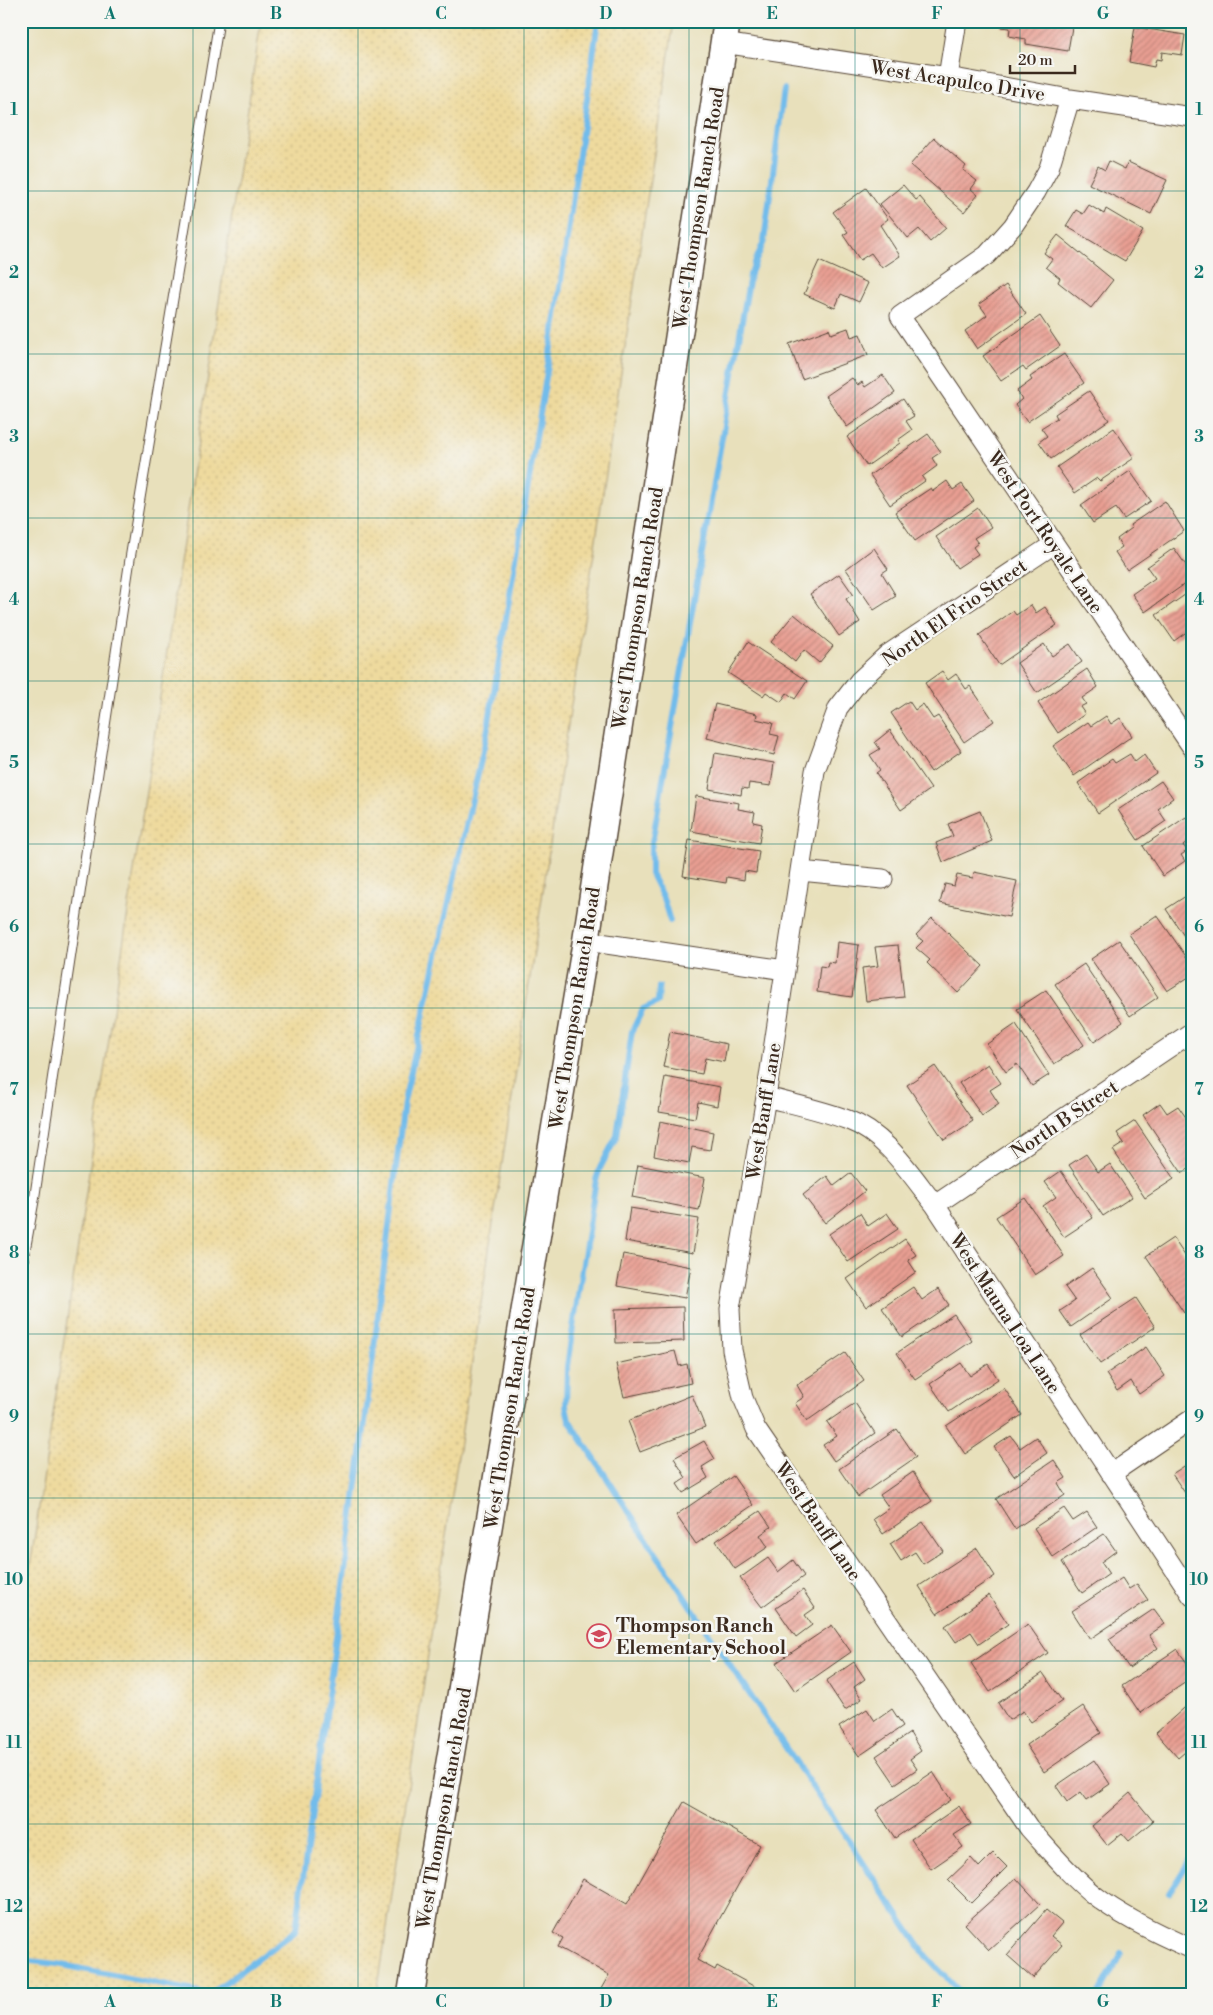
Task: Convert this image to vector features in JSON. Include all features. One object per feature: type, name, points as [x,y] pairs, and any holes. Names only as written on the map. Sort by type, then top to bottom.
[{"type":"main road","name":"West Thompson Ranch Road","points":[[411,1994],[586,941],[725,32]]},
{"type":"street","points":[[948,77],[957,21]]},
{"type":"street","name":"West Acapulco Drive","points":[[725,32],[948,77],[1070,99],[1192,117]]},
{"type":"street","name":"West Port Royale Lane","points":[[1070,99],[1060,139],[1049,168],[1036,192],[1013,226],[987,255],[900,316],[1192,747]]},
{"type":"street","name":"North El Frio Street","points":[[785,970],[815,771],[838,708],[860,681],[887,655],[1054,544]]},
{"type":"street","points":[[800,871],[883,879]]},
{"type":"street","points":[[586,941],[785,970]]},
{"type":"street","name":"West Banff Lane","points":[[785,970],[766,1097],[730,1309],[732,1350],[743,1398],[756,1429],[1029,1828],[1058,1861],[1094,1895],[1163,1937],[1192,1949]]},
{"type":"street","name":"North B Street","points":[[936,1205],[1192,1032]]},
{"type":"street","name":"West Mauna Loa Lane","points":[[766,1097],[850,1120],[874,1135],[895,1154],[936,1205],[1192,1596]]},
{"type":"street","points":[[1111,1474],[1192,1419]]},
{"type":"lane","points":[[21,1273],[34,1200],[129,566],[219,21]]},
{"type":"lane","points":[[21,1199],[34,1200]]},
{"type":"sand","points":[[261,21],[674,21],[377,1994],[21,1994],[21,1628]]},
{"type":"building","points":[[1002,21],[1073,21],[1068,51],[1026,44],[1026,39],[1009,36],[1010,28],[1001,27]]},
{"type":"building","points":[[1135,27],[1185,35],[1182,55],[1162,52],[1161,60],[1156,59],[1154,67],[1129,62]]},
{"type":"building","points":[[934,138],[966,166],[963,170],[977,181],[971,189],[978,195],[964,212],[910,165]]},
{"type":"building","points":[[1109,161],[1125,169],[1128,162],[1167,180],[1151,214],[1089,184],[1098,166],[1105,170]]},
{"type":"building","points":[[903,185],[916,200],[920,197],[946,228],[930,242],[919,229],[908,238],[880,204]]},
{"type":"building","points":[[866,188],[888,219],[880,225],[900,256],[882,268],[871,253],[860,260],[843,235],[848,232],[833,212]]},
{"type":"building","points":[[1089,205],[1104,214],[1106,209],[1143,231],[1125,261],[1066,226],[1076,210],[1083,214]]},
{"type":"building","points":[[1058,235],[1113,280],[1091,308],[1058,282],[1060,278],[1046,267],[1052,259],[1044,253]]},
{"type":"building","points":[[819,261],[868,283],[859,302],[841,294],[835,308],[804,294]]},
{"type":"building","points":[[1006,285],[1026,314],[977,349],[965,331],[987,315],[979,304]]},
{"type":"building","points":[[1040,316],[1060,346],[1026,370],[1023,366],[1001,381],[983,356]]},
{"type":"building","points":[[848,328],[851,337],[860,334],[868,355],[802,379],[789,344],[829,329],[831,334]]},
{"type":"building","points":[[1064,354],[1084,383],[1027,422],[1015,405],[1022,399],[1017,391],[1032,380],[1030,377]]},
{"type":"building","points":[[883,375],[895,393],[847,427],[826,396],[852,378],[858,385],[862,382],[865,387]]},
{"type":"building","points":[[1089,391],[1109,420],[1051,459],[1039,442],[1047,436],[1041,428],[1057,418],[1055,414]]},
{"type":"building","points":[[903,399],[914,416],[906,421],[912,430],[898,440],[900,443],[867,466],[847,437]]},
{"type":"building","points":[[1114,428],[1134,458],[1100,481],[1097,478],[1075,493],[1057,467]]},
{"type":"building","points":[[928,434],[941,452],[932,458],[937,466],[922,477],[925,481],[890,505],[870,475]]},
{"type":"building","points":[[1130,471],[1151,501],[1124,519],[1116,508],[1093,523],[1081,505]]},
{"type":"building","points":[[947,481],[953,490],[962,484],[974,501],[915,541],[895,512],[931,488],[933,491]]},
{"type":"building","points":[[1165,501],[1184,531],[1127,570],[1115,552],[1122,547],[1117,539],[1132,528],[1130,525]]},
{"type":"building","points":[[978,508],[991,527],[974,538],[978,543],[973,547],[978,554],[957,568],[936,537]]},
{"type":"building","points":[[874,548],[888,569],[882,573],[896,596],[874,610],[846,569]]},
{"type":"building","points":[[1174,548],[1192,574],[1192,579],[1145,612],[1132,594],[1155,578],[1147,567]]},
{"type":"building","points":[[839,574],[853,594],[846,599],[860,622],[839,636],[810,594]]},
{"type":"building","points":[[1192,590],[1192,628],[1174,641],[1156,615]]},
{"type":"building","points":[[1031,605],[1036,613],[1045,607],[1057,625],[999,665],[979,635],[1013,611],[1016,615]]},
{"type":"building","points":[[794,614],[833,646],[819,663],[804,650],[795,662],[771,642]]},
{"type":"building","points":[[748,642],[807,681],[795,699],[787,693],[781,702],[766,692],[763,696],[728,673]]},
{"type":"building","points":[[1044,644],[1052,656],[1070,644],[1082,662],[1037,693],[1017,663]]},
{"type":"building","points":[[1087,669],[1098,687],[1082,698],[1086,704],[1080,707],[1085,714],[1058,733],[1038,703]]},
{"type":"building","points":[[942,671],[948,680],[956,674],[966,689],[970,686],[994,721],[964,742],[925,683]]},
{"type":"building","points":[[909,701],[915,710],[923,704],[933,719],[938,716],[961,751],[931,772],[891,713]]},
{"type":"building","points":[[715,704],[757,714],[756,719],[773,723],[770,734],[779,736],[774,755],[707,738]]},
{"type":"building","points":[[1106,716],[1111,724],[1120,718],[1132,736],[1074,776],[1053,746],[1088,722],[1091,726]]},
{"type":"building","points":[[890,730],[931,789],[901,810],[876,773],[880,770],[870,755],[880,749],[875,742]]},
{"type":"building","points":[[715,753],[774,763],[771,786],[749,783],[748,789],[742,788],[741,795],[709,789]]},
{"type":"building","points":[[1130,754],[1135,762],[1144,755],[1156,773],[1098,813],[1078,783],[1112,759],[1115,763]]},
{"type":"building","points":[[1161,781],[1173,798],[1158,809],[1166,821],[1138,840],[1118,810]]},
{"type":"building","points":[[696,796],[739,803],[738,809],[755,812],[753,822],[762,824],[759,843],[691,831]]},
{"type":"building","points":[[980,811],[992,841],[943,862],[936,843],[953,836],[948,824]]},
{"type":"building","points":[[1186,817],[1192,825],[1192,838],[1183,845],[1187,851],[1181,855],[1185,861],[1163,876],[1143,846]]},
{"type":"building","points":[[689,840],[759,851],[756,873],[745,871],[744,880],[727,877],[726,883],[683,876]]},
{"type":"building","points":[[974,872],[1017,881],[1009,917],[940,903],[945,884],[954,886],[957,875],[973,878]]},
{"type":"building","points":[[1192,892],[1192,948],[1166,909]]},
{"type":"building","points":[[1157,915],[1192,965],[1192,975],[1167,991],[1129,934]]},
{"type":"building","points":[[932,918],[983,966],[958,993],[927,963],[930,960],[916,948],[923,941],[916,935]]},
{"type":"building","points":[[1119,940],[1158,997],[1130,1016],[1091,959]]},
{"type":"building","points":[[837,942],[859,945],[852,997],[817,992],[820,966],[827,967],[828,962],[835,963]]},
{"type":"building","points":[[898,945],[904,997],[866,1001],[862,968],[878,966],[875,947]]},
{"type":"building","points":[[1084,964],[1123,1022],[1094,1042],[1055,984]]},
{"type":"building","points":[[1046,990],[1084,1045],[1054,1064],[1017,1009]]},
{"type":"building","points":[[1016,1024],[1049,1075],[1032,1086],[1017,1064],[1006,1072],[987,1044]]},
{"type":"building","points":[[670,1032],[727,1044],[724,1062],[705,1058],[702,1074],[663,1067]]},
{"type":"building","points":[[988,1064],[1001,1083],[990,1090],[999,1104],[982,1116],[959,1083]]},
{"type":"building","points":[[935,1066],[973,1121],[944,1140],[907,1085]]},
{"type":"building","points":[[665,1077],[720,1087],[717,1106],[698,1102],[695,1118],[659,1112]]},
{"type":"building","points":[[1160,1103],[1167,1113],[1178,1106],[1192,1126],[1192,1167],[1182,1173],[1143,1115]]},
{"type":"building","points":[[660,1121],[713,1132],[710,1150],[692,1147],[689,1163],[654,1156]]},
{"type":"building","points":[[1135,1121],[1174,1179],[1145,1198],[1113,1150],[1124,1143],[1117,1133]]},
{"type":"building","points":[[1086,1154],[1098,1172],[1110,1164],[1132,1197],[1103,1216],[1069,1165]]},
{"type":"building","points":[[638,1165],[705,1178],[699,1210],[632,1197]]},
{"type":"building","points":[[1061,1171],[1093,1218],[1064,1237],[1043,1206],[1056,1197],[1045,1182]]},
{"type":"building","points":[[851,1173],[865,1191],[825,1223],[803,1195],[827,1176],[834,1186]]},
{"type":"building","points":[[1025,1198],[1064,1256],[1035,1275],[996,1217]]},
{"type":"building","points":[[630,1208],[699,1219],[693,1253],[625,1241]]},
{"type":"building","points":[[860,1213],[868,1226],[887,1213],[898,1229],[848,1262],[829,1234]]},
{"type":"building","points":[[1173,1238],[1192,1266],[1192,1308],[1184,1313],[1146,1256]]},
{"type":"building","points":[[905,1239],[916,1255],[908,1260],[916,1272],[866,1307],[847,1279]]},
{"type":"building","points":[[623,1254],[691,1267],[685,1298],[617,1286]]},
{"type":"building","points":[[1092,1268],[1113,1298],[1071,1327],[1060,1311],[1075,1301],[1065,1287]]},
{"type":"building","points":[[913,1287],[922,1300],[938,1289],[949,1305],[902,1337],[882,1308]]},
{"type":"building","points":[[1136,1298],[1155,1327],[1100,1364],[1080,1335]]},
{"type":"building","points":[[683,1307],[684,1341],[616,1343],[615,1309]]},
{"type":"building","points":[[954,1314],[972,1341],[915,1379],[897,1353]]},
{"type":"building","points":[[1146,1347],[1165,1376],[1139,1394],[1131,1381],[1117,1391],[1106,1374]]},
{"type":"building","points":[[675,1351],[679,1366],[687,1364],[691,1383],[624,1397],[616,1364]]},
{"type":"building","points":[[845,1353],[864,1381],[807,1421],[795,1403],[804,1397],[797,1385]]},
{"type":"building","points":[[961,1363],[970,1376],[988,1364],[998,1379],[949,1412],[930,1384]]},
{"type":"building","points":[[1004,1388],[1022,1415],[965,1454],[946,1426]]},
{"type":"building","points":[[692,1395],[705,1427],[640,1452],[628,1421]]},
{"type":"building","points":[[855,1403],[875,1433],[834,1461],[823,1445],[837,1436],[827,1422]]},
{"type":"building","points":[[897,1429],[916,1457],[858,1497],[839,1469]]},
{"type":"building","points":[[1011,1436],[1020,1448],[1036,1437],[1047,1453],[1014,1476],[994,1447]]},
{"type":"building","points":[[704,1441],[715,1459],[702,1467],[708,1478],[683,1493],[677,1484],[686,1478],[674,1458]]},
{"type":"building","points":[[1054,1460],[1066,1478],[1058,1483],[1065,1495],[1015,1529],[996,1499]]},
{"type":"building","points":[[1192,1461],[1192,1503],[1172,1474]]},
{"type":"building","points":[[913,1472],[932,1501],[883,1534],[873,1519],[889,1508],[880,1495]]},
{"type":"building","points":[[733,1476],[753,1505],[696,1544],[676,1515]]},
{"type":"building","points":[[1064,1508],[1073,1521],[1087,1512],[1097,1527],[1053,1557],[1034,1528]]},
{"type":"building","points":[[760,1511],[771,1527],[760,1535],[768,1547],[735,1569],[716,1541]]},
{"type":"building","points":[[923,1522],[943,1551],[923,1564],[915,1552],[901,1561],[890,1544]]},
{"type":"building","points":[[1104,1534],[1116,1551],[1101,1562],[1109,1574],[1082,1593],[1062,1562]]},
{"type":"building","points":[[977,1548],[995,1576],[937,1614],[919,1586]]},
{"type":"building","points":[[768,1558],[778,1572],[793,1560],[804,1576],[762,1607],[740,1578]]},
{"type":"building","points":[[1122,1578],[1129,1589],[1137,1584],[1148,1600],[1090,1639],[1072,1611]]},
{"type":"building","points":[[803,1590],[815,1608],[805,1615],[812,1625],[796,1637],[776,1608]]},
{"type":"building","points":[[989,1595],[1008,1624],[979,1644],[971,1632],[956,1642],[945,1626]]},
{"type":"building","points":[[1154,1609],[1165,1624],[1149,1635],[1158,1648],[1129,1668],[1109,1639]]},
{"type":"building","points":[[1028,1624],[1048,1653],[990,1692],[971,1663]]},
{"type":"building","points":[[832,1625],[851,1652],[795,1691],[776,1663]]},
{"type":"building","points":[[1177,1649],[1192,1670],[1192,1678],[1140,1713],[1122,1686]]},
{"type":"building","points":[[854,1662],[865,1679],[854,1687],[862,1699],[845,1710],[826,1681]]},
{"type":"building","points":[[1043,1673],[1062,1701],[1031,1722],[1023,1711],[1009,1720],[998,1703]]},
{"type":"building","points":[[1192,1701],[1192,1746],[1178,1758],[1156,1733]]},
{"type":"building","points":[[1083,1706],[1101,1733],[1044,1772],[1026,1745]]},
{"type":"building","points":[[867,1709],[875,1721],[892,1709],[903,1726],[859,1756],[839,1727]]},
{"type":"building","points":[[910,1733],[921,1751],[910,1759],[917,1769],[895,1784],[876,1756]]},
{"type":"building","points":[[1094,1760],[1110,1784],[1087,1800],[1081,1792],[1067,1802],[1056,1786]]},
{"type":"building","points":[[933,1772],[951,1800],[895,1838],[876,1810]]},
{"type":"building","points":[[1130,1793],[1153,1821],[1129,1841],[1122,1833],[1107,1845],[1092,1826]]},
{"type":"building","points":[[684,1802],[760,1845],[697,1960],[715,1970],[717,1966],[768,1994],[598,1994],[609,1975],[558,1947],[563,1938],[553,1933],[583,1879],[627,1904]]},
{"type":"building","points":[[959,1806],[971,1824],[954,1835],[963,1847],[931,1869],[911,1839]]},
{"type":"building","points":[[993,1853],[1007,1867],[971,1903],[948,1880],[971,1858],[979,1867]]},
{"type":"building","points":[[1016,1878],[1040,1904],[989,1950],[965,1924]]},
{"type":"building","points":[[1046,1910],[1062,1923],[1051,1936],[1062,1945],[1033,1978],[1007,1955]]},
{"type":"waterway","points":[[210,1994],[296,1930],[362,1447],[404,1102],[487,733],[555,323],[598,21]]},
{"type":"waterway","points":[[670,921],[663,898],[651,874],[651,849],[750,275],[764,241],[784,89]]},
{"type":"waterway","points":[[659,987],[658,1002],[643,1009],[632,1031],[617,1136],[600,1168],[596,1180],[567,1366],[566,1406],[569,1420],[697,1616],[926,1956],[962,1994]]},
{"type":"waterway","points":[[1169,1893],[1192,1857]]},
{"type":"waterway","points":[[1099,1994],[1121,1953]]},
{"type":"waterway","points":[[21,1960],[57,1964],[209,1994]]},
{"type":"place","name":"Thompson Ranch Elementary School","points":[[599,1636]]}]
